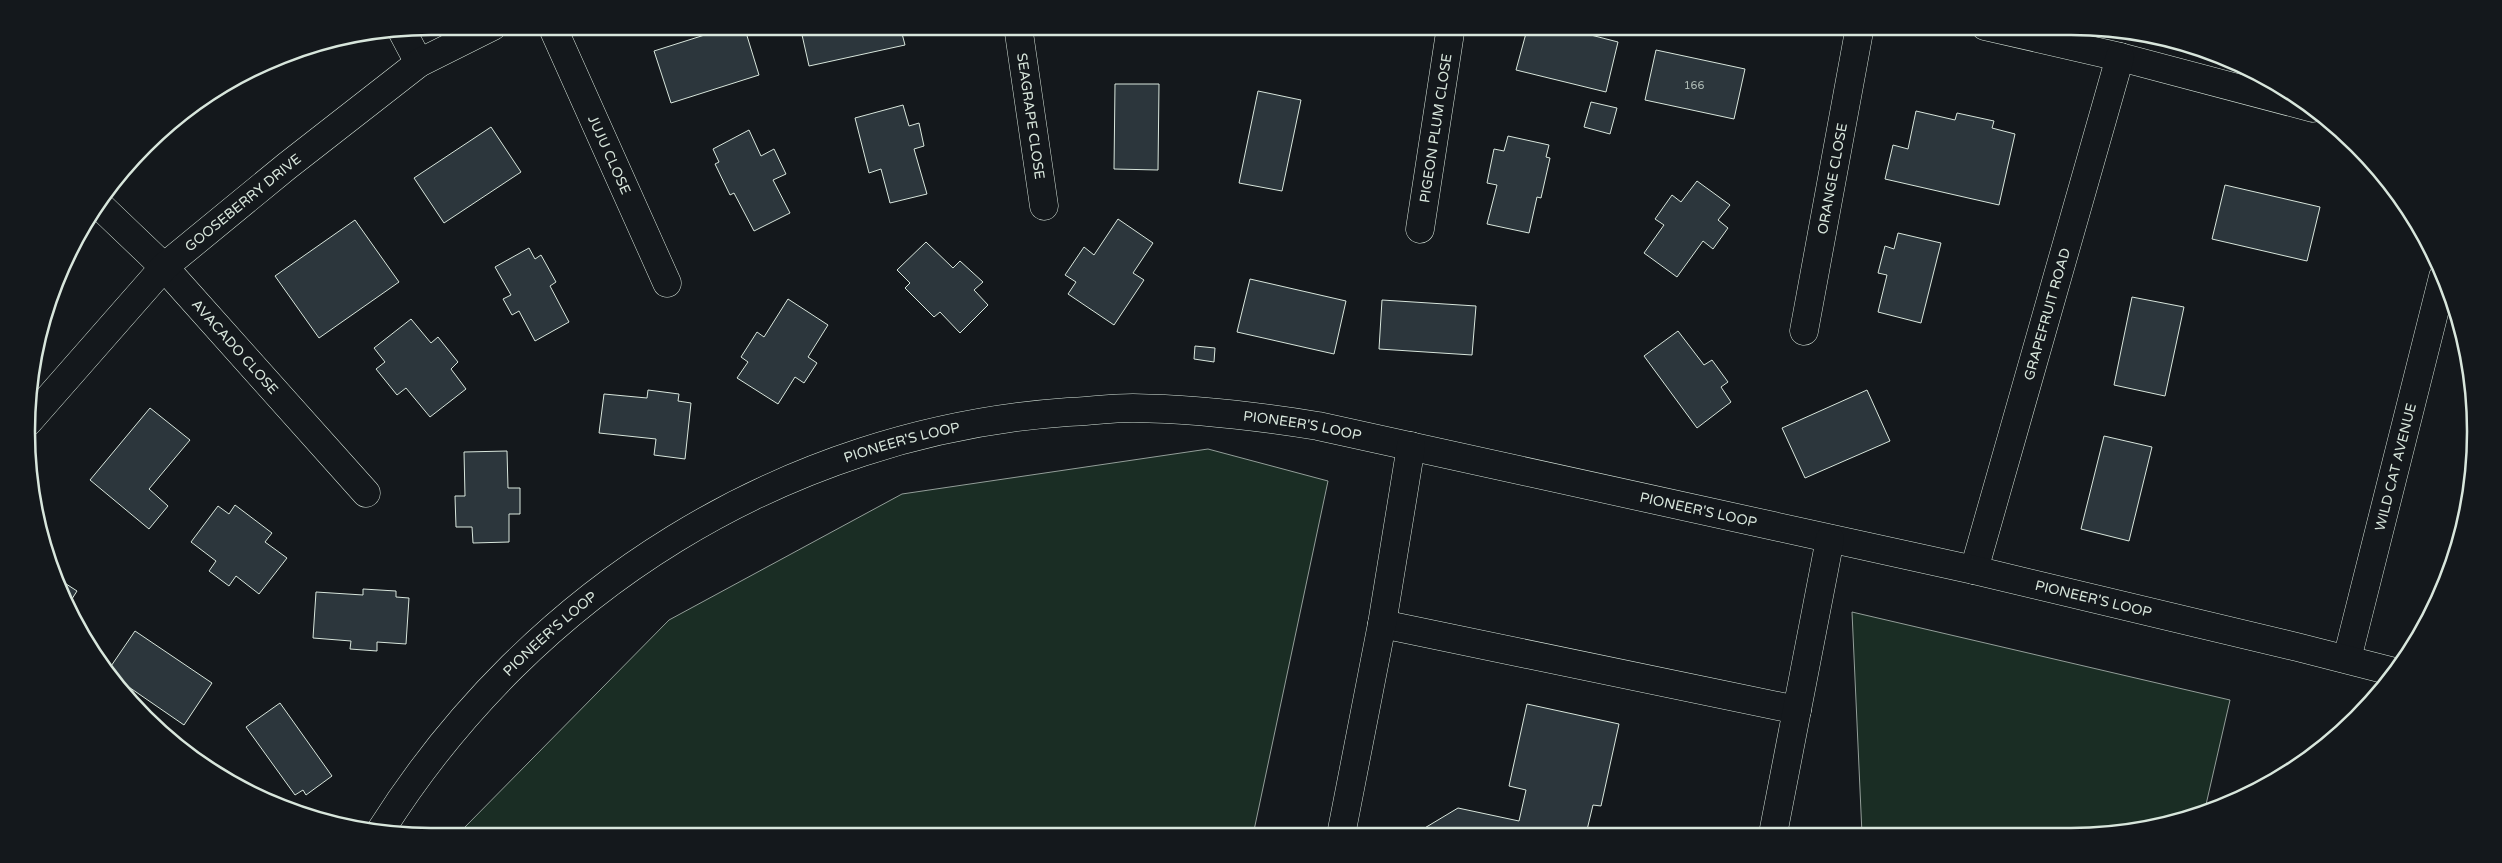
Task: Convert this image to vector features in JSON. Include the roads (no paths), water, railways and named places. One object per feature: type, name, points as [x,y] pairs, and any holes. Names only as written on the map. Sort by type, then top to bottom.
[{"type":"street","name":"GOOSEBERRY DRIVE","points":[[36,413],[164,267],[287,166],[419,63],[474,35]]},
{"type":"street","name":"JUJU CLOSE","points":[[556,35],[667,283]]},
{"type":"street","name":"SEAGRAPE CLOSE","points":[[1019,35],[1044,206]]},
{"type":"street","name":"PIGEON PLUM CLOSE","points":[[1420,229],[1450,35]]},
{"type":"street","name":"ORANGE CLOSE","points":[[1804,331],[1858,35]]},
{"type":"street","points":[[2024,35],[2120,57],[2291,102]]},
{"type":"street","points":[[405,36],[419,63]]},
{"type":"street","name":"GRAPEFRUIT ROAD","points":[[1974,570],[2120,57]]},
{"type":"street","name":"AVACADO CLOSE","points":[[103,209],[164,267],[366,493]]},
{"type":"street","name":"WILD CAT AVENUE","points":[[2347,659],[2440,288]]},
{"type":"street","name":"PIONEER'S LOOP","points":[[384,825],[408,786],[461,719],[521,655],[591,595],[663,545],[750,497],[839,459],[931,432],[1019,416],[1132,408],[1241,414],[1318,426],[1974,570],[2347,659],[2387,671]]},
{"type":"street","points":[[1342,828],[1382,624],[1411,446]]},
{"type":"street","points":[[1774,828],[1830,539]]},
{"type":"street","points":[[1382,624],[1797,710]]}]
